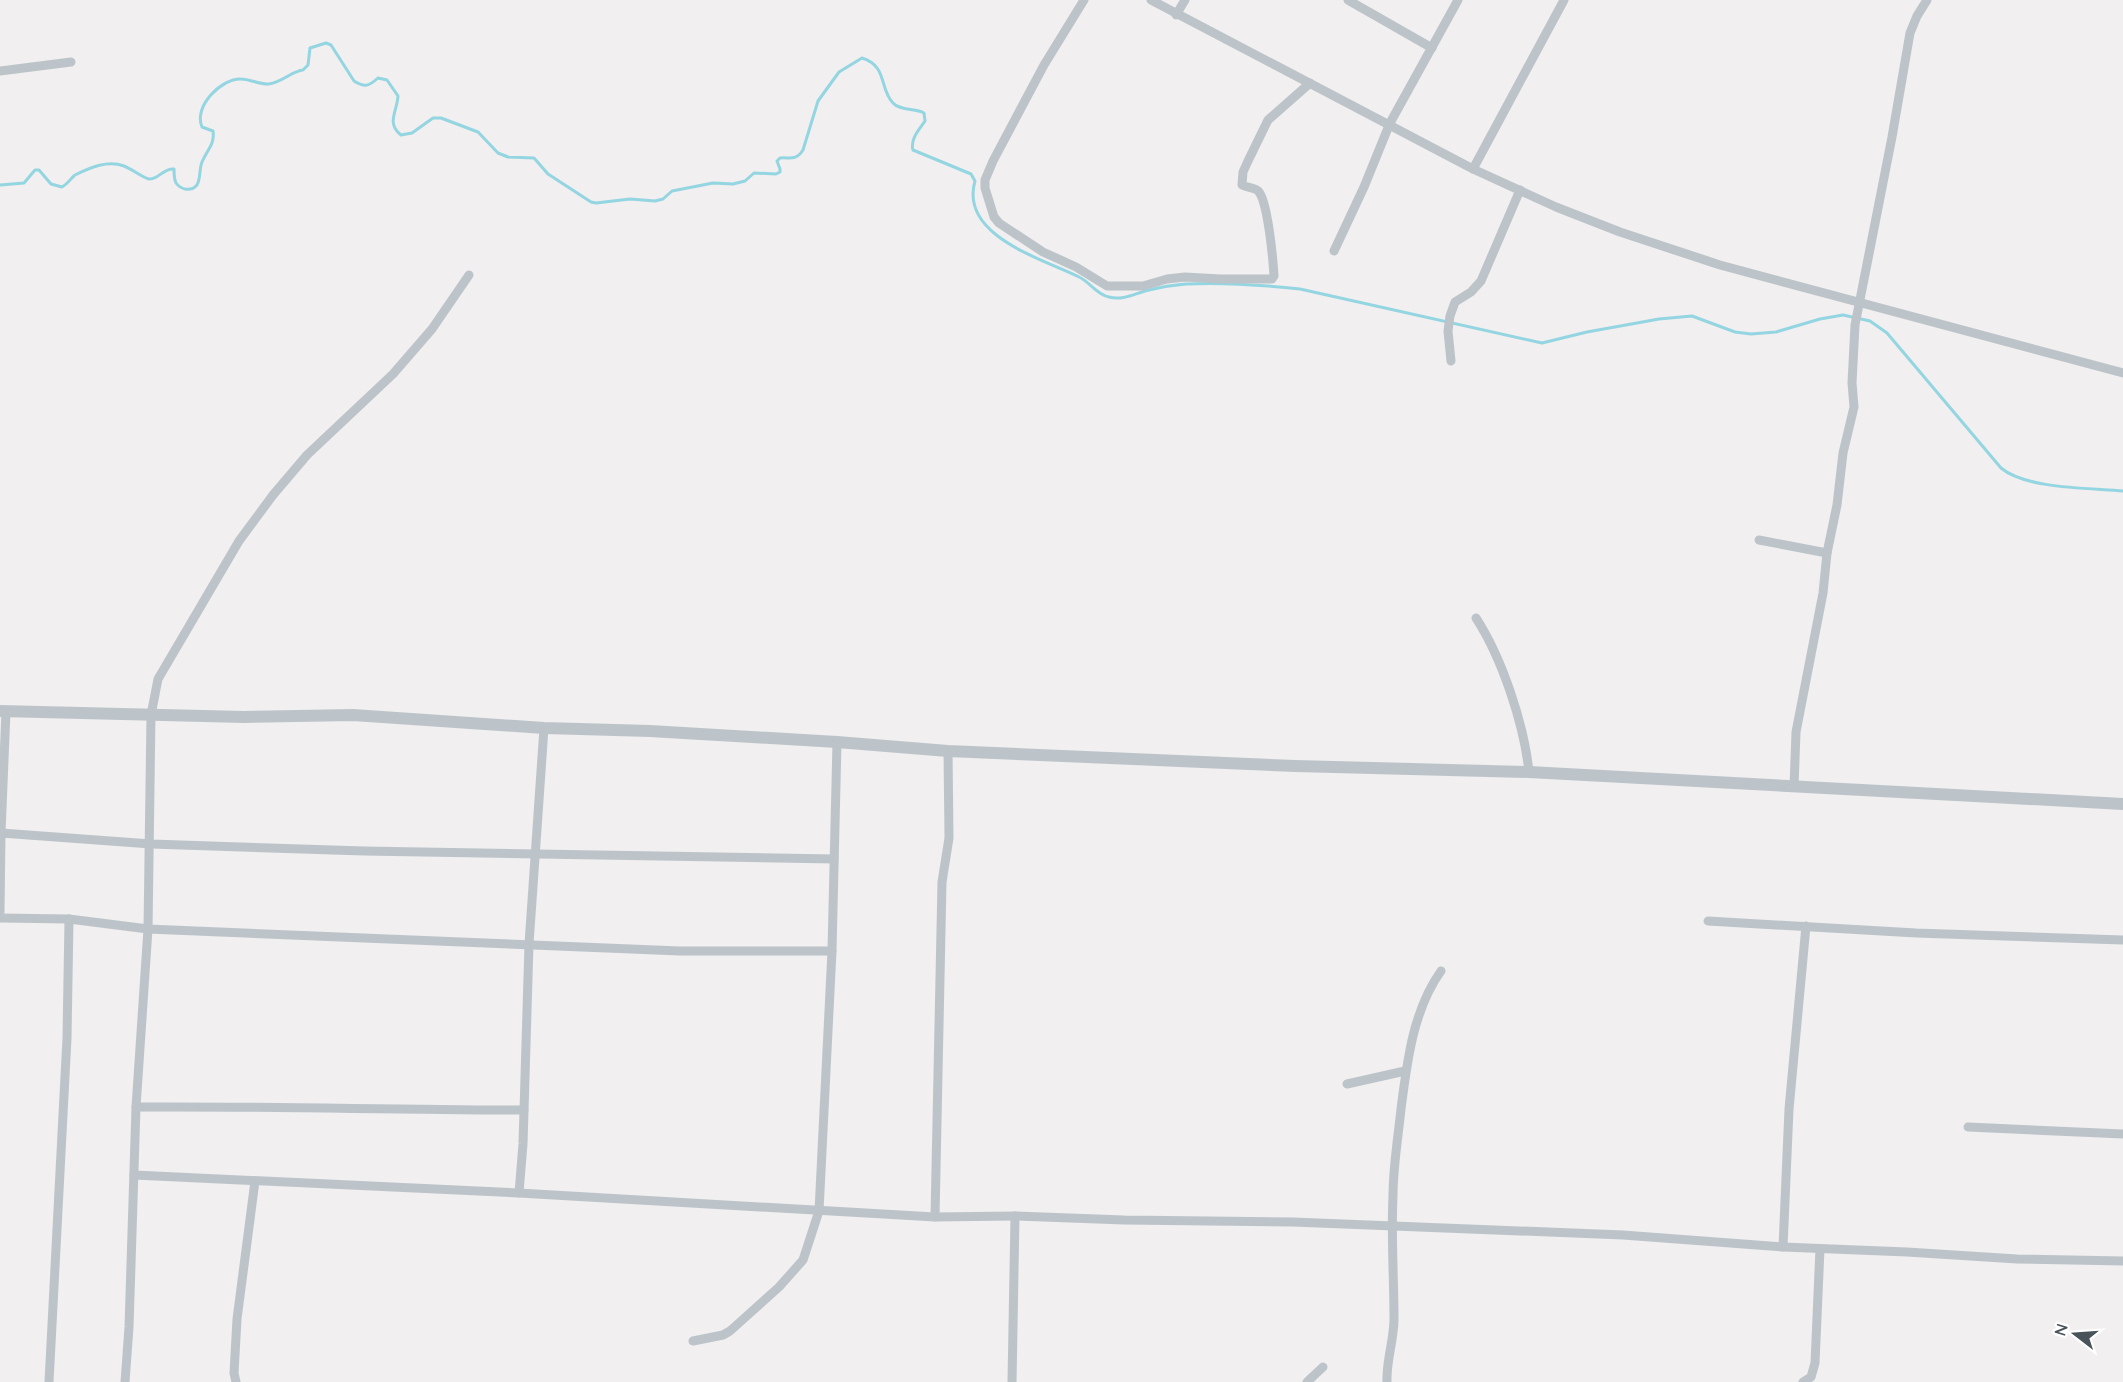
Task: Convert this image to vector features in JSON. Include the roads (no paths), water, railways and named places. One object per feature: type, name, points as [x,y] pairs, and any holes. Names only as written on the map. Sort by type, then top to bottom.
[{"type":"street","points":[[1084,0],[1044,65],[993,161],[985,180],[985,188],[991,211],[999,223],[1043,252],[1076,267],[1104,285],[1143,286],[1167,279],[1185,277],[1272,279],[1273,264],[1263,204],[1257,189],[1242,185],[1243,172],[1268,120],[1310,83]]},
{"type":"street","points":[[1151,0],[1473,169],[1629,236],[1859,306],[2123,373]]},
{"type":"street","points":[[1176,15],[1185,0]]},
{"type":"street","points":[[1348,0],[1432,48]]},
{"type":"street","points":[[1334,251],[1364,187],[1389,123],[1458,0]]},
{"type":"street","points":[[1473,169],[1564,0]]},
{"type":"street","points":[[1794,787],[1796,732],[1823,593],[1843,453],[1854,406],[1852,383],[1855,325],[1910,33],[1917,16],[1928,0]]},
{"type":"street","points":[[0,71],[71,62]]},
{"type":"street","points":[[1450,361],[1448,331],[1455,302],[1471,292],[1481,281],[1520,190]]},
{"type":"street","points":[[125,1382],[136,1107],[148,928],[152,715],[161,673],[239,541],[307,455],[393,374],[432,329],[468,275]]},
{"type":"street","points":[[1759,540],[1827,553]]},
{"type":"street","points":[[1476,618],[1497,656],[1526,742],[1529,772]]},
{"type":"street","points":[[0,912],[3,711],[244,717],[352,715],[544,728],[650,731],[837,742],[948,751],[1307,766],[1529,772],[2123,804]]},
{"type":"street","points":[[519,1193],[529,944],[544,728]]},
{"type":"street","points":[[693,1341],[723,1335],[730,1331],[779,1287],[803,1260],[819,1211],[832,951],[837,742]]},
{"type":"street","points":[[935,1217],[942,882],[950,833],[948,751]]},
{"type":"street","points":[[1,833],[151,844],[364,852],[834,859]]},
{"type":"street","points":[[0,918],[69,919],[148,928],[680,951],[832,951]]},
{"type":"street","points":[[49,1382],[67,1038],[69,919]]},
{"type":"street","points":[[1708,921],[2123,940]]},
{"type":"street","points":[[1783,1247],[1789,1109],[1806,927]]},
{"type":"street","points":[[1387,1382],[1386,1371],[1394,1322],[1392,1249],[1394,1160],[1405,1071],[1417,1020],[1431,985],[1441,970]]},
{"type":"street","points":[[1347,1084],[1405,1071]]},
{"type":"street","points":[[136,1107],[524,1110]]},
{"type":"street","points":[[1968,1127],[2123,1134]]},
{"type":"street","points":[[134,1175],[519,1193],[935,1217],[1015,1216],[1293,1222],[1623,1235],[1783,1247],[2017,1259],[2123,1261]]},
{"type":"street","points":[[236,1382],[234,1373],[237,1319],[255,1180]]},
{"type":"street","points":[[1012,1382],[1015,1216]]},
{"type":"street","points":[[1803,1382],[1810,1377],[1815,1363],[1820,1248]]},
{"type":"street","points":[[1307,1382],[1323,1367]]},
{"type":"waterway","points":[[0,185],[24,183],[35,170],[39,170],[51,184],[62,187],[75,175],[93,167],[118,164],[149,179],[174,169],[176,183],[186,189],[192,189],[197,185],[202,162],[213,140],[213,131],[202,127],[200,119],[205,102],[211,95],[218,88],[234,80],[244,79],[266,84],[279,81],[303,70],[308,65],[310,48],[326,43],[331,45],[354,81],[364,85],[378,78],[387,80],[398,96],[393,122],[401,135],[412,133],[433,118],[441,118],[478,132],[498,153],[508,157],[534,158],[548,174],[591,202],[630,199],[655,201],[663,199],[672,191],[713,183],[733,184],[745,181],[754,173],[776,174],[780,172],[777,161],[780,158],[795,157],[803,150],[818,101],[839,72],[862,58],[876,66],[886,91],[896,106],[924,113],[925,121],[914,138],[913,150],[971,174],[975,181],[973,200],[979,217],[991,231],[1026,253],[1083,279],[1105,296],[1119,298],[1163,287],[1200,283],[1300,289],[1542,343],[1659,319],[1692,316],[1735,332],[1751,334],[1776,332],[1843,315],[1870,321],[1887,333],[2001,468],[2012,475],[2042,484],[2123,491]]}]
